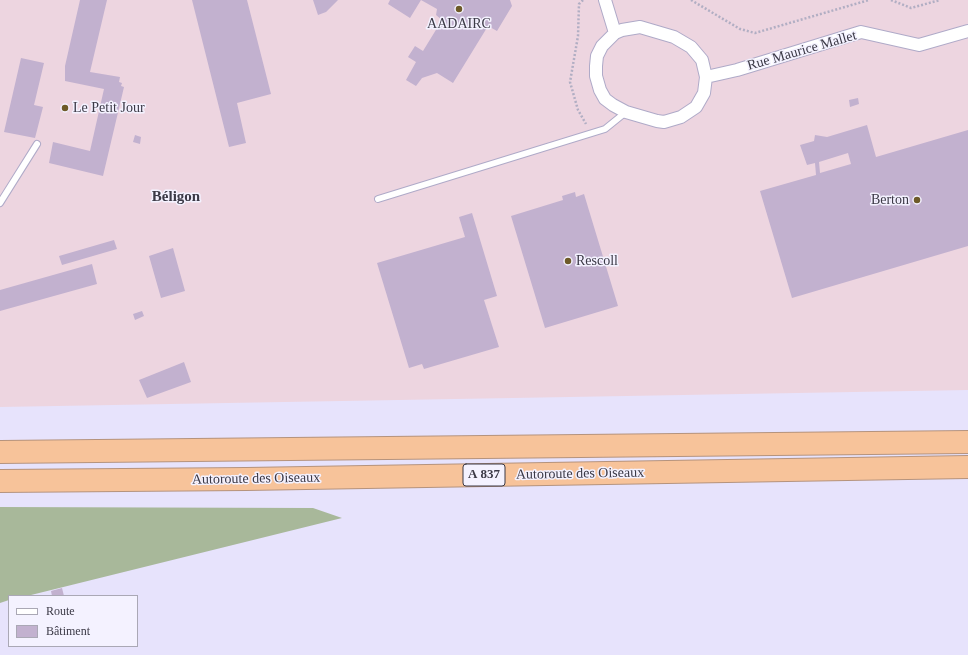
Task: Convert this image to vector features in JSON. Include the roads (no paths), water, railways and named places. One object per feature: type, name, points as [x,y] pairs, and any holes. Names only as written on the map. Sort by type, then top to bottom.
[{"type":"highway","name":"Autoroute des Oiseaux","points":[[0,452],[968,442]]},
{"type":"highway","name":"Autoroute des Oiseaux","points":[[0,481],[254,479],[968,468]]},
{"type":"street","points":[[605,0],[615,33]]},
{"type":"street","points":[[640,27],[674,38],[691,47],[702,60],[706,77],[704,93],[696,108],[681,117],[664,122],[657,121],[626,112],[613,105],[605,98],[600,90],[596,76],[597,56],[602,46],[615,33],[628,28],[640,27]]},
{"type":"street","name":"Rue Maurice Mallet","points":[[706,77],[737,70],[861,32],[919,45],[968,31]]},
{"type":"lane","points":[[378,199],[605,129],[626,112]]},
{"type":"lane","points":[[0,203],[37,144]]},
{"type":"place","name":"AADAIRC","points":[[459,9]]},
{"type":"place","name":"Le Petit Jour","points":[[65,108]]},
{"type":"place","name":"Berton","points":[[917,200]]},
{"type":"place","name":"Rescoll","points":[[568,261]]},
{"type":"district","name":"Béligon","points":[[176,197]]}]
